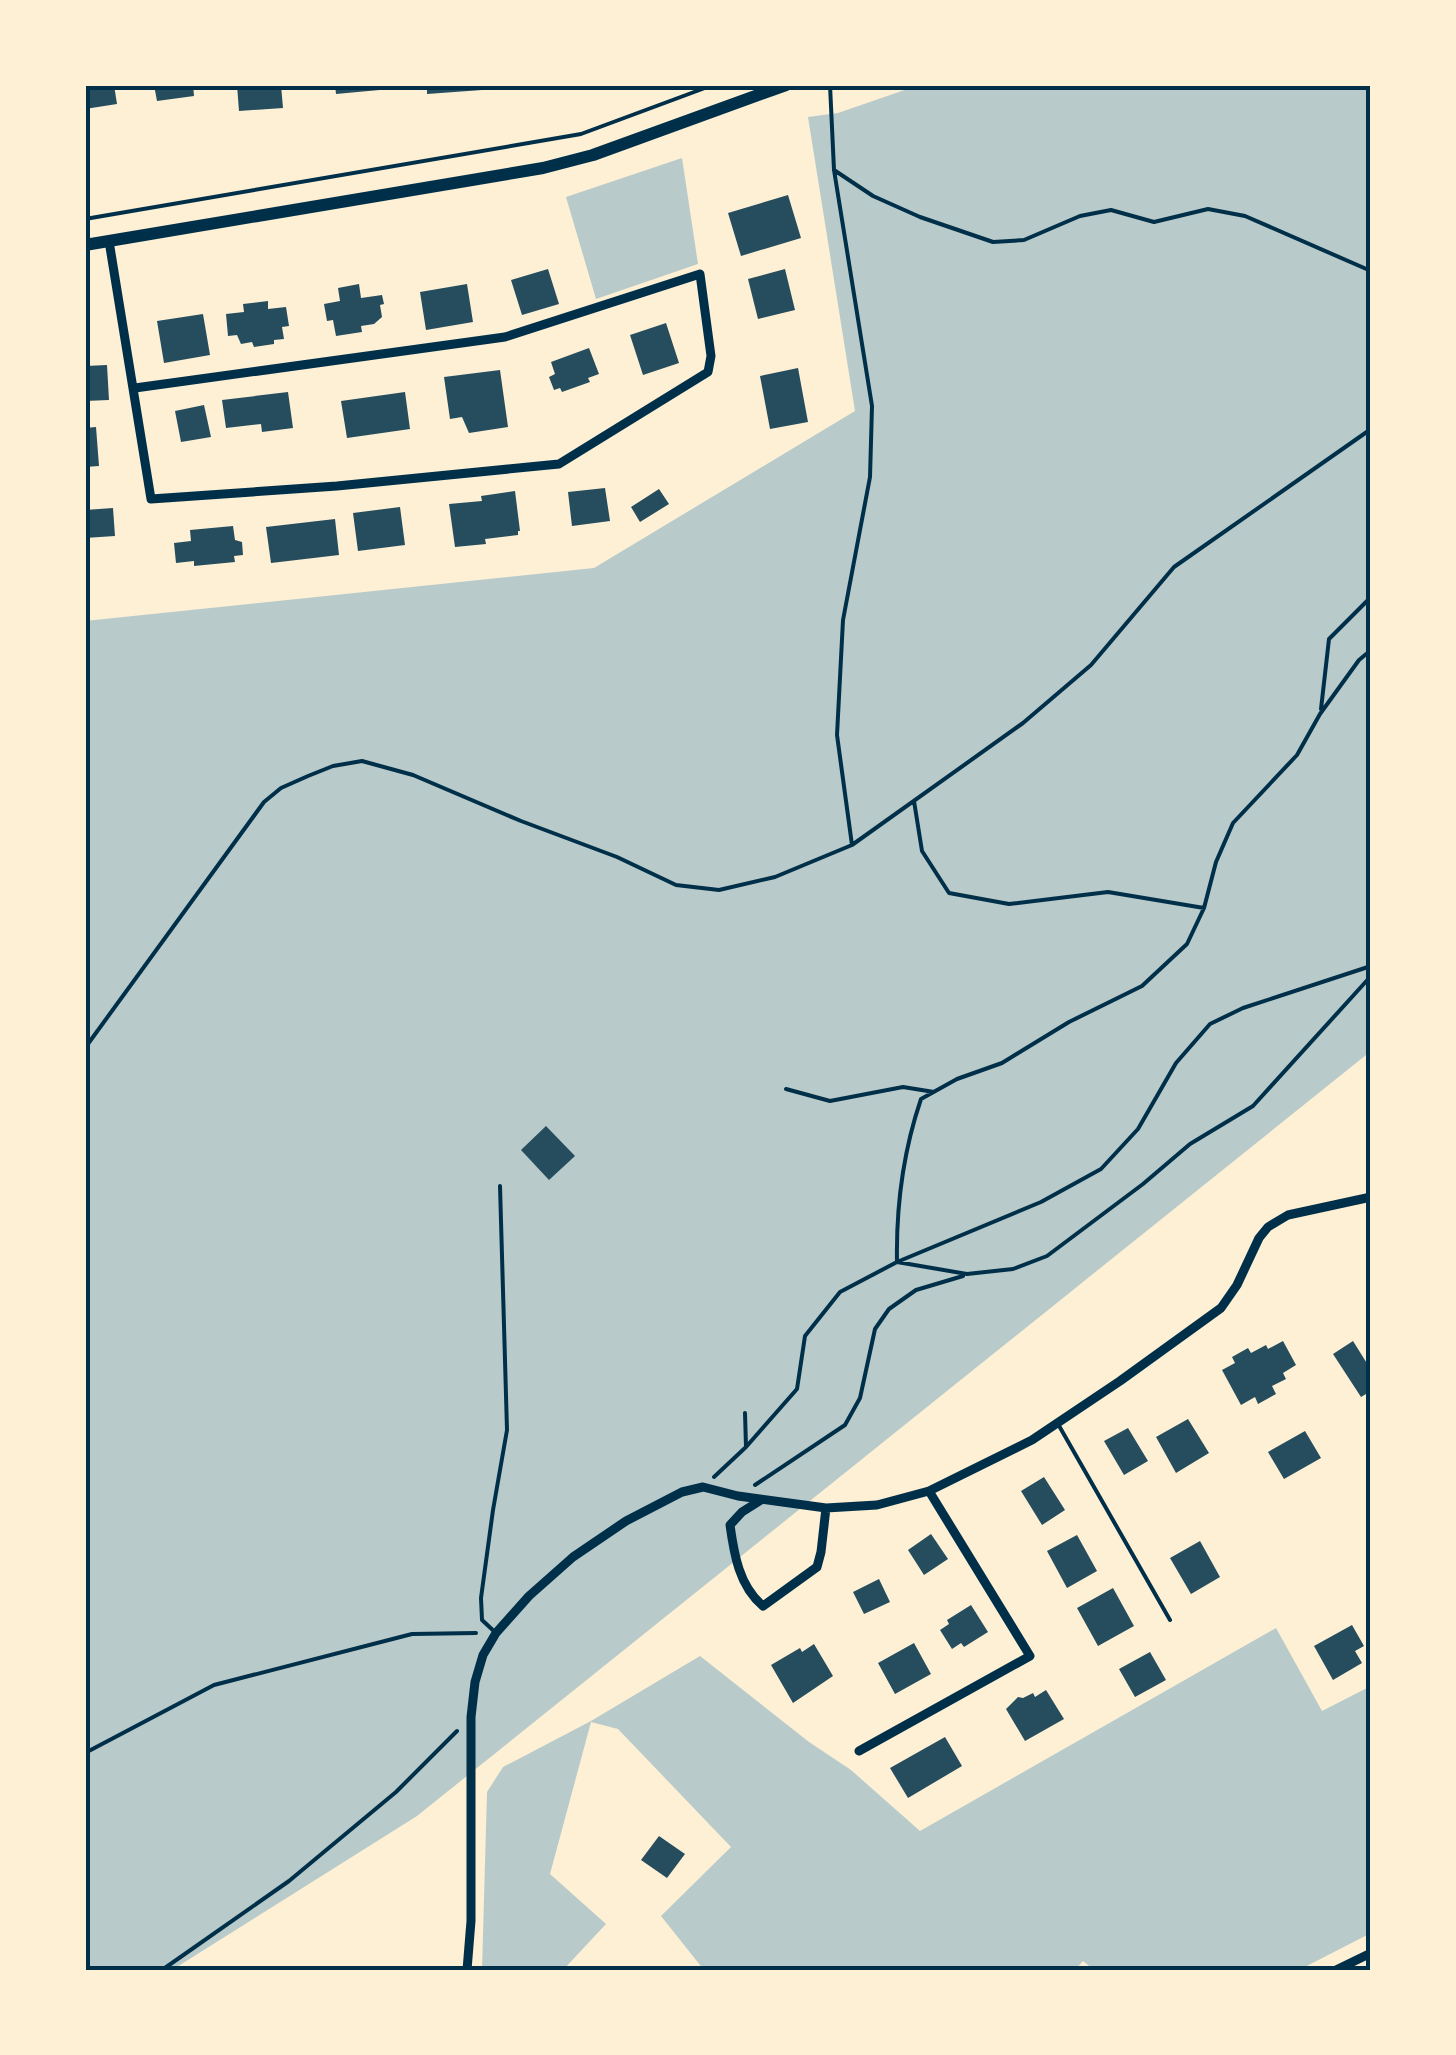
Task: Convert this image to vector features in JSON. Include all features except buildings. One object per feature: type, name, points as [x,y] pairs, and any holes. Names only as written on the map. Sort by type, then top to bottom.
[{"type":"main road","points":[[85,245],[544,168],[593,155],[786,85]]},
{"type":"street","points":[[110,241],[152,499],[559,464],[708,372],[711,356],[700,274],[505,338],[135,388]]},
{"type":"street","points":[[467,1970],[475,1682],[483,1655],[496,1633],[529,1596],[573,1558],[626,1521],[682,1492],[703,1487],[761,1500],[826,1508],[878,1506],[929,1491],[1058,1424],[1221,1308],[1268,1227],[1288,1216],[1371,1198]]},
{"type":"street","points":[[859,1750],[1030,1656],[929,1491]]},
{"type":"street","points":[[761,1500],[730,1525],[742,1577],[763,1606],[817,1566],[826,1508]]},
{"type":"street","points":[[1336,1970],[1371,1953]]},
{"type":"lane","points":[[496,1633],[482,1620],[481,1598],[507,1430],[500,1186]]},
{"type":"lane","points":[[1058,1424],[1170,1620]]},
{"type":"path","points":[[85,219],[581,134],[713,85]]},
{"type":"path","points":[[830,85],[834,170],[872,406],[870,476],[843,620],[837,735],[852,845]]},
{"type":"path","points":[[834,170],[873,196],[992,242],[1024,240],[1080,216],[1112,210],[1154,222],[1208,209],[1245,216],[1371,271]]},
{"type":"path","points":[[85,1048],[264,802],[281,788],[332,766],[362,761],[413,775],[617,857],[676,885],[719,890],[775,877],[852,845],[1023,724],[1090,665],[1174,568],[1371,429]]},
{"type":"path","points":[[1320,714],[1329,638],[1371,597]]},
{"type":"path","points":[[897,1262],[896,1219],[920,1099],[957,1079],[1002,1063],[1069,1022],[1142,986],[1186,944],[1204,908],[1216,862],[1233,823],[1297,754],[1358,660],[1371,650]]},
{"type":"path","points":[[914,801],[922,850],[949,894],[1010,904],[1108,892],[1204,908]]},
{"type":"path","points":[[703,1487],[798,1390],[804,1336],[840,1292],[897,1262],[1041,1202],[1101,1169],[1138,1129],[1176,1063],[1210,1024],[1243,1008],[1371,966]]},
{"type":"path","points":[[738,1496],[845,1425],[860,1398],[875,1329],[889,1309],[916,1290],[968,1274],[1013,1269],[1047,1256],[1190,1144],[1253,1106],[1371,976]]},
{"type":"path","points":[[786,1089],[830,1101],[904,1086],[934,1092]]},
{"type":"path","points":[[897,1262],[968,1274]]},
{"type":"path","points":[[745,1412],[746,1447]]},
{"type":"path","points":[[85,1753],[214,1685],[412,1634],[496,1633]]},
{"type":"path","points":[[162,1970],[289,1882],[396,1792],[472,1718]]},
{"type":"shaded area","points":[[919,85],[1371,85],[1371,1051],[417,1816],[172,1970],[85,1970],[85,621],[594,568],[855,411],[808,117],[838,113]]},
{"type":"shaded area","points":[[682,158],[698,264],[596,299],[566,197]]},
{"type":"shaded area","points":[[1276,1628],[1322,1711],[1371,1686],[1371,1933],[1299,1970],[1094,1970],[1083,1961],[1075,1970],[704,1970],[661,1916],[731,1847],[618,1729],[591,1722],[550,1874],[606,1924],[563,1970],[482,1970],[487,1792],[503,1767],[591,1721],[700,1656],[851,1770],[920,1831]]}]
